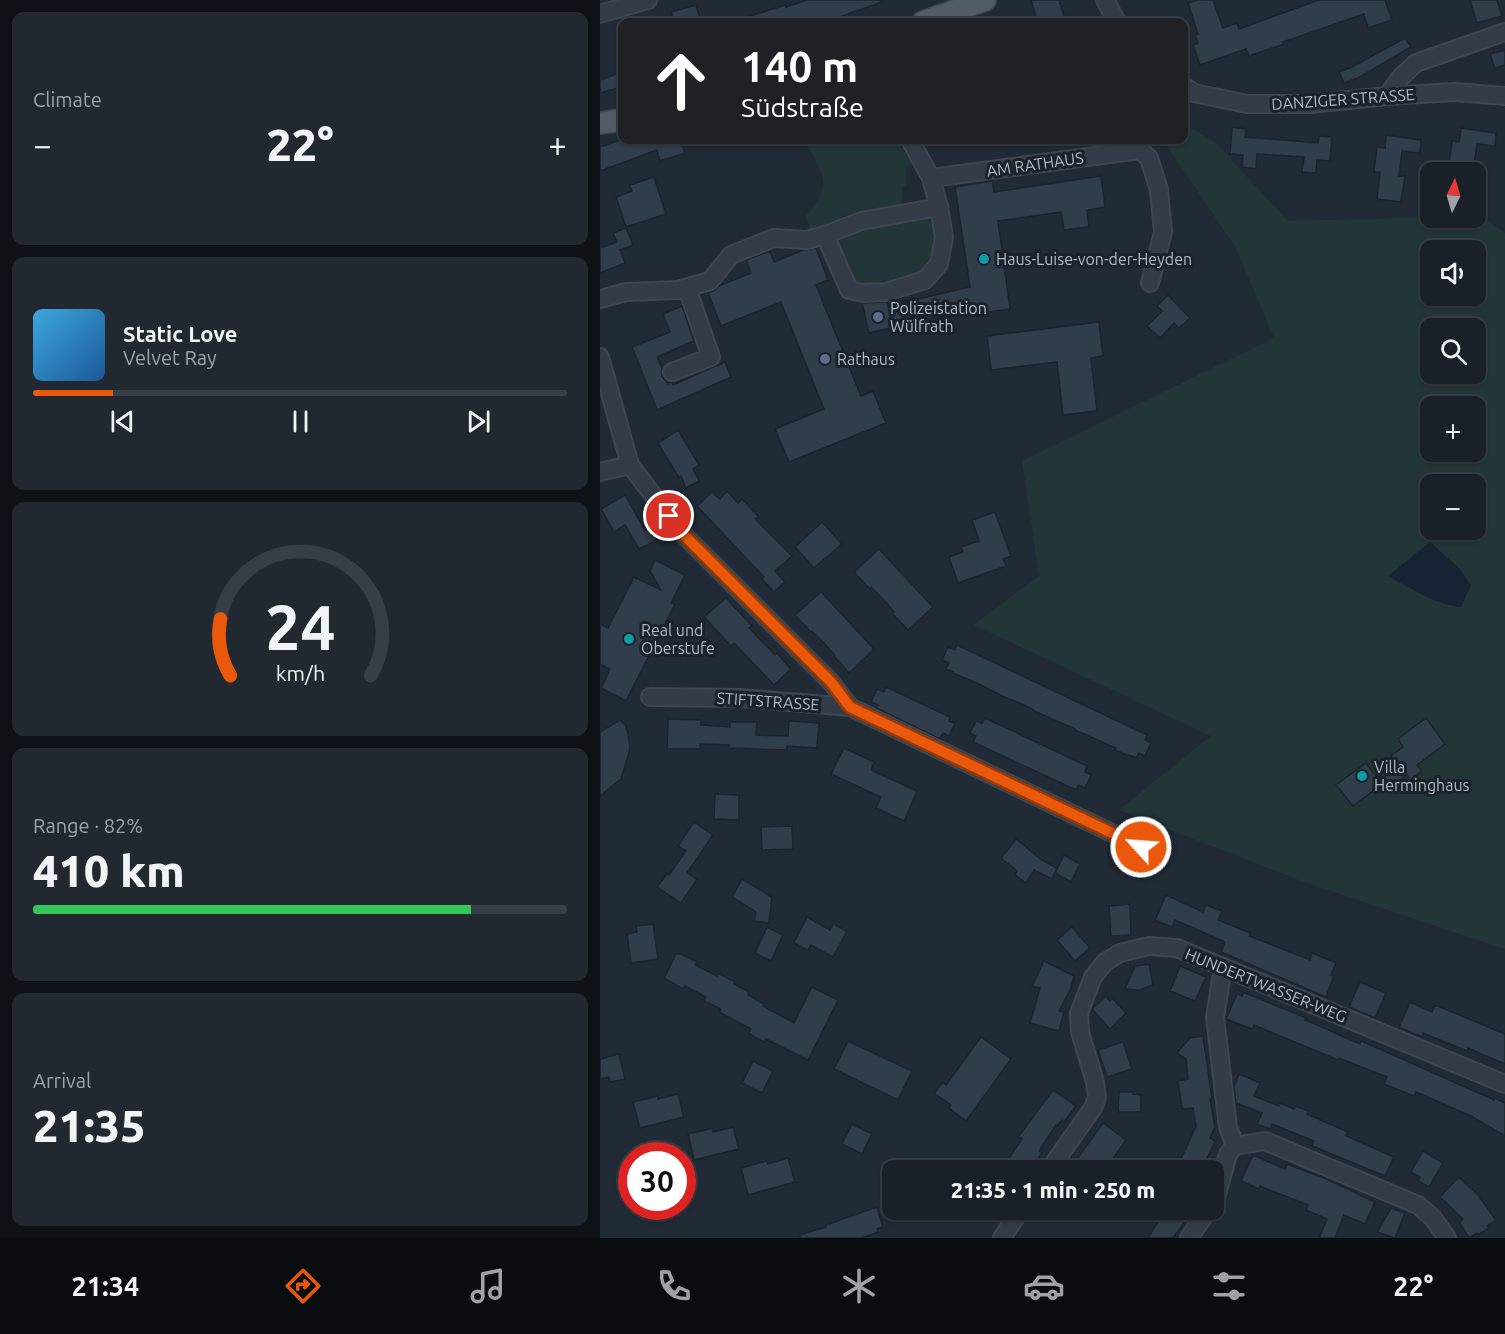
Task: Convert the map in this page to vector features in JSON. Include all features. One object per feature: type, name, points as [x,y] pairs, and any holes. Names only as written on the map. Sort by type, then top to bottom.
[{"type":"main road","points":[[934,18],[985,0]]},
{"type":"main road","points":[[600,123],[618,121]]},
{"type":"street","points":[[600,14],[648,0]]},
{"type":"street","points":[[1104,0],[1115,18]]},
{"type":"street","points":[[1387,96],[1401,77],[1416,63],[1505,32]]},
{"type":"street","name":"DANZIGER STRASSE","points":[[1188,89],[1194,93],[1248,104],[1310,104],[1455,92],[1505,96]]},
{"type":"street","points":[[825,235],[849,290],[863,293],[886,292],[925,280],[939,264],[944,237],[939,207],[918,144]]},
{"type":"street","name":"AM RATHAUS","points":[[931,178],[1137,145],[1149,158],[1159,190],[1163,232],[1150,283]]},
{"type":"street","points":[[600,299],[626,292],[678,290],[710,281],[731,255],[774,238],[807,240],[861,221],[939,207]]},
{"type":"street","points":[[672,372],[711,357],[687,288]]},
{"type":"street","points":[[600,357],[630,465],[682,533],[831,682],[850,707]]},
{"type":"street","points":[[600,472],[630,465]]},
{"type":"street","name":"STIFTSTRASSE","points":[[650,697],[740,698],[850,707],[1141,847]]},
{"type":"street","name":"HUNDERTWASSER-WEG","points":[[1056,1160],[1093,1108],[1097,1097],[1095,1082],[1080,1032],[1079,1013],[1093,977],[1105,962],[1120,953],[1149,946],[1177,948],[1505,1084]]},
{"type":"street","points":[[1223,967],[1215,1017],[1228,1127],[1235,1146]]},
{"type":"street","points":[[1224,1169],[1228,1154],[1235,1146],[1265,1141],[1418,1205],[1433,1218],[1447,1238]]},
{"type":"street","points":[[1002,1238],[1014,1220]]},
{"type":"street","points":[[1189,1238],[1201,1220]]},
{"type":"shaded area","points":[[1188,126],[1216,143],[1288,221],[1420,218],[1420,228],[1486,228],[1486,220],[1505,233],[1505,949],[1299,880],[1119,810],[1211,736],[974,625],[1039,576],[1022,461],[1274,338],[1236,248],[1166,144],[1188,144]]},
{"type":"shaded area","points":[[806,144],[899,144],[913,165],[906,167],[906,186],[902,187],[902,205],[882,211],[851,213],[811,230],[806,216],[820,195],[823,181],[817,162]]},
{"type":"shaded area","points":[[936,218],[939,230],[935,260],[923,272],[906,278],[865,285],[851,281],[838,241],[843,232]]},
{"type":"water","points":[[1430,542],[1460,569],[1471,585],[1461,607],[1442,603],[1388,576]]},
{"type":"building","points":[[807,0],[881,0],[882,2],[836,18],[744,18],[785,5],[786,7]]},
{"type":"building","points":[[1031,0],[1059,0],[1065,18],[1037,18]]},
{"type":"building","points":[[1213,0],[1223,28],[1237,23],[1239,29],[1319,0],[1385,0],[1392,20],[1368,28],[1364,14],[1249,56],[1246,49],[1200,65],[1193,45],[1198,43],[1195,35],[1198,34],[1188,3]]},
{"type":"building","points":[[1470,0],[1497,0],[1502,16],[1477,23]]},
{"type":"building","points":[[696,5],[700,18],[673,18],[671,12]]},
{"type":"building","points":[[1405,38],[1411,47],[1358,78],[1344,83],[1339,72]]},
{"type":"building","points":[[1505,50],[1505,65],[1495,68],[1490,54]]},
{"type":"building","points":[[618,73],[618,88],[600,93],[600,80]]},
{"type":"building","points":[[1232,127],[1246,129],[1245,137],[1318,143],[1319,136],[1332,137],[1330,161],[1317,160],[1316,173],[1302,172],[1304,157],[1257,154],[1256,169],[1242,167],[1243,155],[1230,154]]},
{"type":"building","points":[[1461,128],[1496,133],[1495,146],[1477,144],[1474,162],[1449,162],[1452,141],[1459,142]]},
{"type":"building","points":[[1386,135],[1421,140],[1420,153],[1402,151],[1399,176],[1405,176],[1401,202],[1377,199],[1380,172],[1374,172],[1377,147],[1385,148]]},
{"type":"building","points":[[618,141],[618,144],[682,144],[685,153],[660,161],[657,150],[600,171],[600,147]]},
{"type":"building","name":"Haus-Luise-von-der-Heyden","points":[[1101,176],[1105,207],[1087,210],[1089,227],[1064,230],[1061,212],[998,221],[1010,309],[973,314],[973,308],[869,333],[862,303],[887,302],[888,306],[970,287],[955,187],[992,181],[994,192]]},
{"type":"building","points":[[654,177],[666,214],[626,227],[616,197],[632,191],[630,185]]},
{"type":"building","points":[[626,228],[633,245],[620,250],[625,263],[600,273],[600,248],[617,242],[613,233]]},
{"type":"building","name":"Rathaus","points":[[816,248],[828,280],[816,285],[861,396],[873,391],[886,423],[789,462],[775,429],[824,409],[781,302],[721,326],[708,293],[751,273],[746,260],[770,251],[774,262],[803,250]]},
{"type":"building","points":[[1168,295],[1190,318],[1179,328],[1174,323],[1160,338],[1147,326],[1162,311],[1157,306]]},
{"type":"building","points":[[682,306],[694,341],[657,357],[662,376],[668,384],[672,382],[673,385],[725,362],[731,377],[657,410],[632,347],[670,332],[663,314]]},
{"type":"building","points":[[1099,322],[1103,356],[1091,358],[1097,411],[1063,415],[1057,362],[991,370],[987,336]]},
{"type":"building","points":[[678,430],[699,465],[693,469],[699,481],[686,488],[681,476],[679,478],[658,443]]},
{"type":"building","points":[[727,491],[738,503],[742,499],[759,517],[755,519],[792,556],[775,571],[785,582],[774,592],[762,579],[764,577],[697,506],[712,492],[720,499]]},
{"type":"building","points":[[625,495],[645,530],[651,528],[657,540],[639,549],[625,525],[614,532],[601,509]]},
{"type":"building","points":[[995,512],[1011,556],[1003,559],[1006,566],[958,583],[949,557],[963,552],[961,547],[979,541],[972,520]]},
{"type":"building","points":[[822,522],[842,544],[814,568],[795,547]]},
{"type":"building","points":[[879,549],[933,607],[908,630],[883,599],[854,572]]},
{"type":"building","name":"Real und Oberstufe","points":[[655,560],[685,575],[671,603],[675,604],[626,701],[601,688],[610,669],[600,664],[600,624],[608,628],[634,577],[661,590],[650,571]]},
{"type":"building","points":[[821,592],[874,649],[849,673],[824,643],[795,615]]},
{"type":"building","points":[[726,598],[752,626],[749,628],[791,669],[774,685],[734,643],[731,646],[704,617]]},
{"type":"building","points":[[957,645],[1147,735],[1145,740],[1151,743],[1145,756],[1139,753],[1136,758],[1115,750],[1116,748],[946,669],[949,663],[942,660],[948,647],[955,650]]},
{"type":"building","points":[[886,687],[950,717],[949,721],[955,723],[949,736],[943,733],[940,739],[876,708],[878,705],[871,702],[877,689],[884,692]]},
{"type":"building","points":[[985,718],[1087,766],[1085,772],[1091,775],[1085,788],[1079,785],[1076,790],[973,742],[976,736],[970,733],[976,721],[982,723]]},
{"type":"building","name":"Villa Herminghaus","points":[[1426,718],[1445,744],[1417,765],[1422,771],[1410,780],[1407,775],[1386,791],[1381,785],[1353,806],[1336,785],[1366,763],[1377,778],[1396,763],[1391,756],[1403,747],[1398,739]]},
{"type":"building","points":[[668,719],[701,720],[701,725],[730,727],[730,722],[757,722],[756,735],[788,736],[789,721],[819,723],[817,748],[787,746],[787,750],[729,748],[729,745],[700,744],[701,749],[667,749]]},
{"type":"building","points":[[620,720],[628,733],[630,748],[628,756],[621,779],[600,796],[600,732]]},
{"type":"building","points":[[844,748],[874,762],[871,770],[917,791],[904,821],[876,808],[881,797],[831,774]]},
{"type":"building","points":[[715,794],[739,795],[739,820],[714,819]]},
{"type":"building","points":[[694,822],[713,835],[687,873],[697,879],[681,903],[657,887],[667,874],[669,875],[686,851],[678,846]]},
{"type":"building","points":[[792,826],[793,849],[762,850],[761,827]]},
{"type":"building","points":[[1016,839],[1042,860],[1057,868],[1052,879],[1034,870],[1026,883],[1015,875],[1017,871],[1001,858]]},
{"type":"building","points":[[1064,855],[1080,864],[1071,882],[1055,873]]},
{"type":"building","points":[[742,879],[772,897],[769,923],[754,921],[756,912],[732,897]]},
{"type":"building","points":[[1166,895],[1203,912],[1206,905],[1222,911],[1218,920],[1250,933],[1249,936],[1310,960],[1312,953],[1336,963],[1326,997],[1221,952],[1225,942],[1175,920],[1172,927],[1155,920]]},
{"type":"building","points":[[1130,904],[1131,935],[1111,936],[1109,906]]},
{"type":"building","points":[[807,917],[830,930],[833,924],[847,931],[833,957],[811,945],[808,950],[794,943]]},
{"type":"building","points":[[653,924],[658,959],[631,963],[627,934],[637,932],[636,926]]},
{"type":"building","points":[[767,927],[783,935],[771,961],[755,953]]},
{"type":"building","points":[[1072,927],[1090,948],[1075,961],[1057,940]]},
{"type":"building","points":[[676,954],[697,962],[695,965],[717,976],[718,973],[735,982],[734,984],[749,992],[748,995],[764,1004],[763,1006],[794,1023],[812,987],[838,1000],[808,1060],[766,1039],[764,1042],[748,1033],[751,1029],[719,1012],[721,1009],[704,1001],[706,997],[685,986],[683,989],[664,978]]},
{"type":"building","points":[[1044,961],[1074,976],[1071,988],[1059,1011],[1064,1012],[1059,1031],[1030,1023],[1040,988],[1032,986]]},
{"type":"building","points":[[1149,964],[1153,985],[1140,990],[1125,989],[1135,966]]},
{"type":"building","points":[[1180,966],[1206,977],[1195,1001],[1170,991]]},
{"type":"building","points":[[1360,982],[1386,993],[1375,1018],[1349,1007]]},
{"type":"building","points":[[1243,992],[1306,1018],[1305,1020],[1360,1044],[1361,1041],[1505,1103],[1505,1136],[1471,1116],[1416,1092],[1414,1096],[1384,1084],[1387,1077],[1339,1058],[1338,1060],[1254,1025],[1252,1029],[1226,1019],[1237,994],[1242,996]]},
{"type":"building","points":[[1106,996],[1110,1001],[1112,998],[1126,1013],[1110,1029],[1092,1009]]},
{"type":"building","points":[[1410,1002],[1432,1012],[1435,1005],[1505,1034],[1505,1064],[1468,1048],[1467,1051],[1423,1033],[1422,1037],[1399,1027]]},
{"type":"building","points":[[1203,1036],[1212,1099],[1210,1099],[1215,1127],[1210,1138],[1215,1141],[1206,1160],[1181,1160],[1196,1126],[1193,1108],[1182,1109],[1178,1081],[1188,1079],[1186,1059],[1177,1053],[1190,1038]]},
{"type":"building","points":[[981,1037],[1011,1059],[966,1121],[949,1108],[951,1105],[934,1093],[943,1082],[946,1085]]},
{"type":"building","points":[[848,1041],[912,1071],[898,1100],[834,1069]]},
{"type":"building","points":[[1123,1042],[1132,1069],[1107,1077],[1098,1050]]},
{"type":"building","points":[[619,1054],[625,1079],[610,1082],[609,1077],[600,1079],[600,1059]]},
{"type":"building","points":[[753,1061],[773,1071],[762,1093],[742,1083]]},
{"type":"building","points":[[1239,1074],[1260,1083],[1254,1096],[1279,1106],[1280,1103],[1294,1109],[1296,1106],[1308,1111],[1307,1114],[1348,1132],[1346,1136],[1394,1157],[1385,1176],[1312,1146],[1314,1141],[1272,1124],[1270,1129],[1257,1124],[1262,1113],[1236,1103],[1234,1086]]},
{"type":"building","points":[[1053,1090],[1076,1106],[1064,1122],[1062,1120],[1056,1125],[1039,1151],[1042,1153],[1037,1160],[1008,1160],[1022,1139],[1018,1137]]},
{"type":"building","points":[[1119,1092],[1133,1092],[1133,1094],[1141,1095],[1141,1112],[1118,1112]]},
{"type":"building","points":[[678,1094],[684,1117],[640,1128],[633,1102]]},
{"type":"building","points":[[1103,1123],[1126,1140],[1112,1160],[1076,1160]]},
{"type":"building","points":[[852,1124],[872,1134],[862,1154],[842,1144]]},
{"type":"building","points":[[733,1127],[739,1149],[696,1160],[696,1142],[690,1142],[688,1134],[713,1128],[713,1132]]},
{"type":"building","points":[[1423,1151],[1443,1163],[1429,1187],[1418,1181],[1420,1177],[1411,1172]]},
{"type":"building","points":[[1253,1155],[1285,1169],[1287,1164],[1320,1176],[1375,1202],[1365,1224],[1344,1215],[1335,1238],[1319,1238],[1327,1219],[1306,1210],[1308,1205],[1241,1181]]},
{"type":"building","points":[[788,1158],[795,1182],[748,1195],[741,1168]]},
{"type":"building","points":[[1459,1177],[1479,1196],[1496,1220],[1487,1226],[1489,1228],[1469,1238],[1459,1222],[1463,1219],[1440,1197]]},
{"type":"building","points":[[877,1207],[883,1227],[877,1229],[878,1232],[861,1238],[800,1238],[800,1235]]},
{"type":"building","points":[[1391,1208],[1405,1213],[1395,1238],[1377,1232]]},
{"type":"building","points":[[1159,1220],[1186,1220],[1173,1238],[1148,1238]]},
{"type":"place","name":"Haus-Luise-von-der-Heyden","points":[[984,259]]},
{"type":"place","name":"Polizeistation Wülfrath","points":[[878,317]]},
{"type":"place","name":"Rathaus","points":[[825,359]]},
{"type":"place","name":"Real und Oberstufe","points":[[629,639]]},
{"type":"place","name":"Villa Herminghaus","points":[[1362,776]]},
{"type":"route","points":[[669,516],[682,533],[831,682],[850,707],[1141,847]]}]
